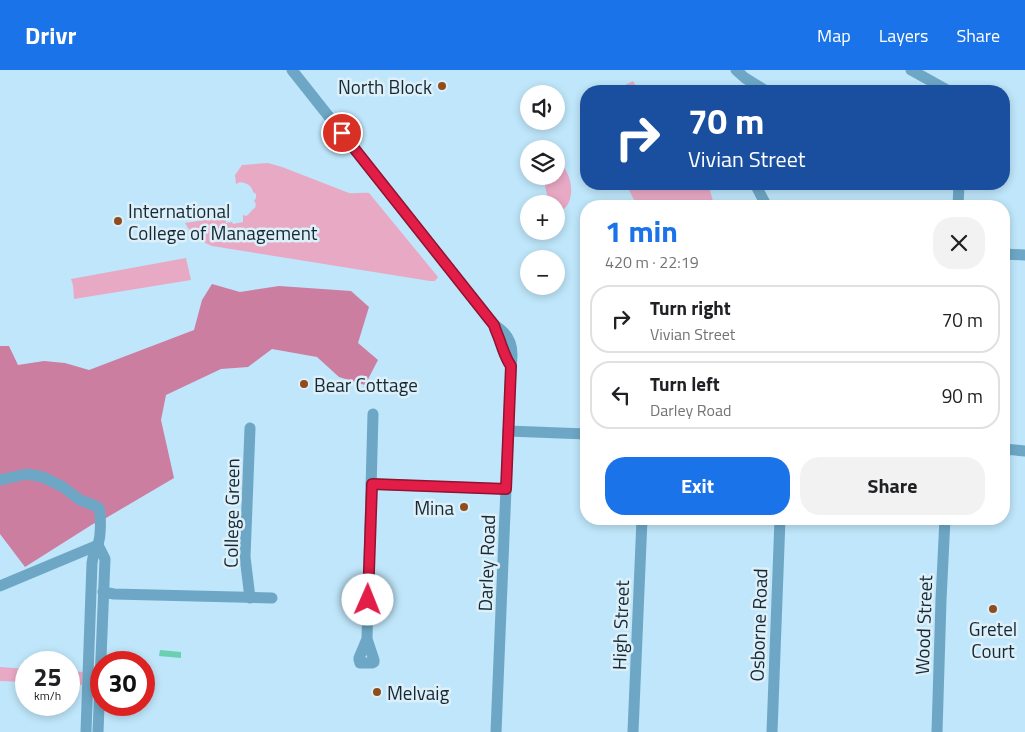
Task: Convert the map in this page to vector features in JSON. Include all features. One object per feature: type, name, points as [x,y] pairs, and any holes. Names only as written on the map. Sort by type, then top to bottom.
[{"type":"street","name":"Darley Road","points":[[292,70],[494,325],[496,334],[511,366],[496,732]]},
{"type":"street","points":[[736,70],[757,85]]},
{"type":"street","points":[[911,70],[938,85]]},
{"type":"street","points":[[1010,254],[1025,255]]},
{"type":"street","points":[[367,638],[373,414]]},
{"type":"street","name":"College Green","points":[[250,428],[245,557],[250,598]]},
{"type":"street","points":[[508,431],[580,434]]},
{"type":"street","points":[[1010,450],[1025,450]]},
{"type":"street","points":[[0,480],[27,474],[43,476],[63,487],[80,500],[99,508],[101,514],[98,545],[92,555],[86,732]]},
{"type":"street","points":[[372,484],[506,489]]},
{"type":"street","name":"High Street","points":[[633,732],[642,525]]},
{"type":"street","name":"Osborne Road","points":[[772,732],[780,525]]},
{"type":"street","name":"Wood Street","points":[[937,732],[945,525]]},
{"type":"street","points":[[0,586],[98,545]]},
{"type":"street","points":[[98,545],[105,559],[98,732]]},
{"type":"street","points":[[103,592],[272,598]]},
{"type":"shaded area","points":[[633,81],[635,85],[625,85]]},
{"type":"shaded area","points":[[268,163],[349,193],[369,193],[438,277],[435,281],[430,281],[212,246],[193,234],[185,223],[225,217],[226,223],[243,222],[243,215],[246,216],[255,208],[256,194],[246,184],[240,182],[236,184],[235,175],[242,165]]},
{"type":"shaded area","points":[[565,169],[571,185],[570,200],[566,207],[565,195],[547,194],[545,185],[565,185]]},
{"type":"shaded area","points":[[629,190],[710,190],[713,200],[634,200]]},
{"type":"shaded area","points":[[186,258],[191,280],[74,299],[71,279]]},
{"type":"shaded area","points":[[212,284],[240,292],[279,286],[351,291],[369,307],[358,343],[378,360],[365,385],[339,377],[317,357],[272,349],[248,367],[221,369],[166,395],[161,420],[174,478],[93,524],[25,567],[0,534],[0,346],[9,346],[18,365],[44,361],[65,363],[89,370],[194,330],[202,300]]},
{"type":"shaded area","points":[[160,650],[181,652],[181,658],[159,656]]},
{"type":"shaded area","points":[[0,667],[15,668],[15,682],[0,681]]},
{"type":"shaded area","points":[[80,672],[83,672],[82,685],[80,685]]},
{"type":"place","name":"North Block","points":[[442,86]]},
{"type":"place","name":"International College of Management","points":[[118,221]]},
{"type":"place","name":"Bear Cottage","points":[[304,384]]},
{"type":"place","name":"Mina","points":[[464,507]]},
{"type":"place","name":"Gretel Court","points":[[993,609]]},
{"type":"place","name":"Melvaig","points":[[377,692]]},
{"type":"route","points":[[342,133],[494,325],[496,334],[511,366],[506,489],[372,484],[368,600]]}]
